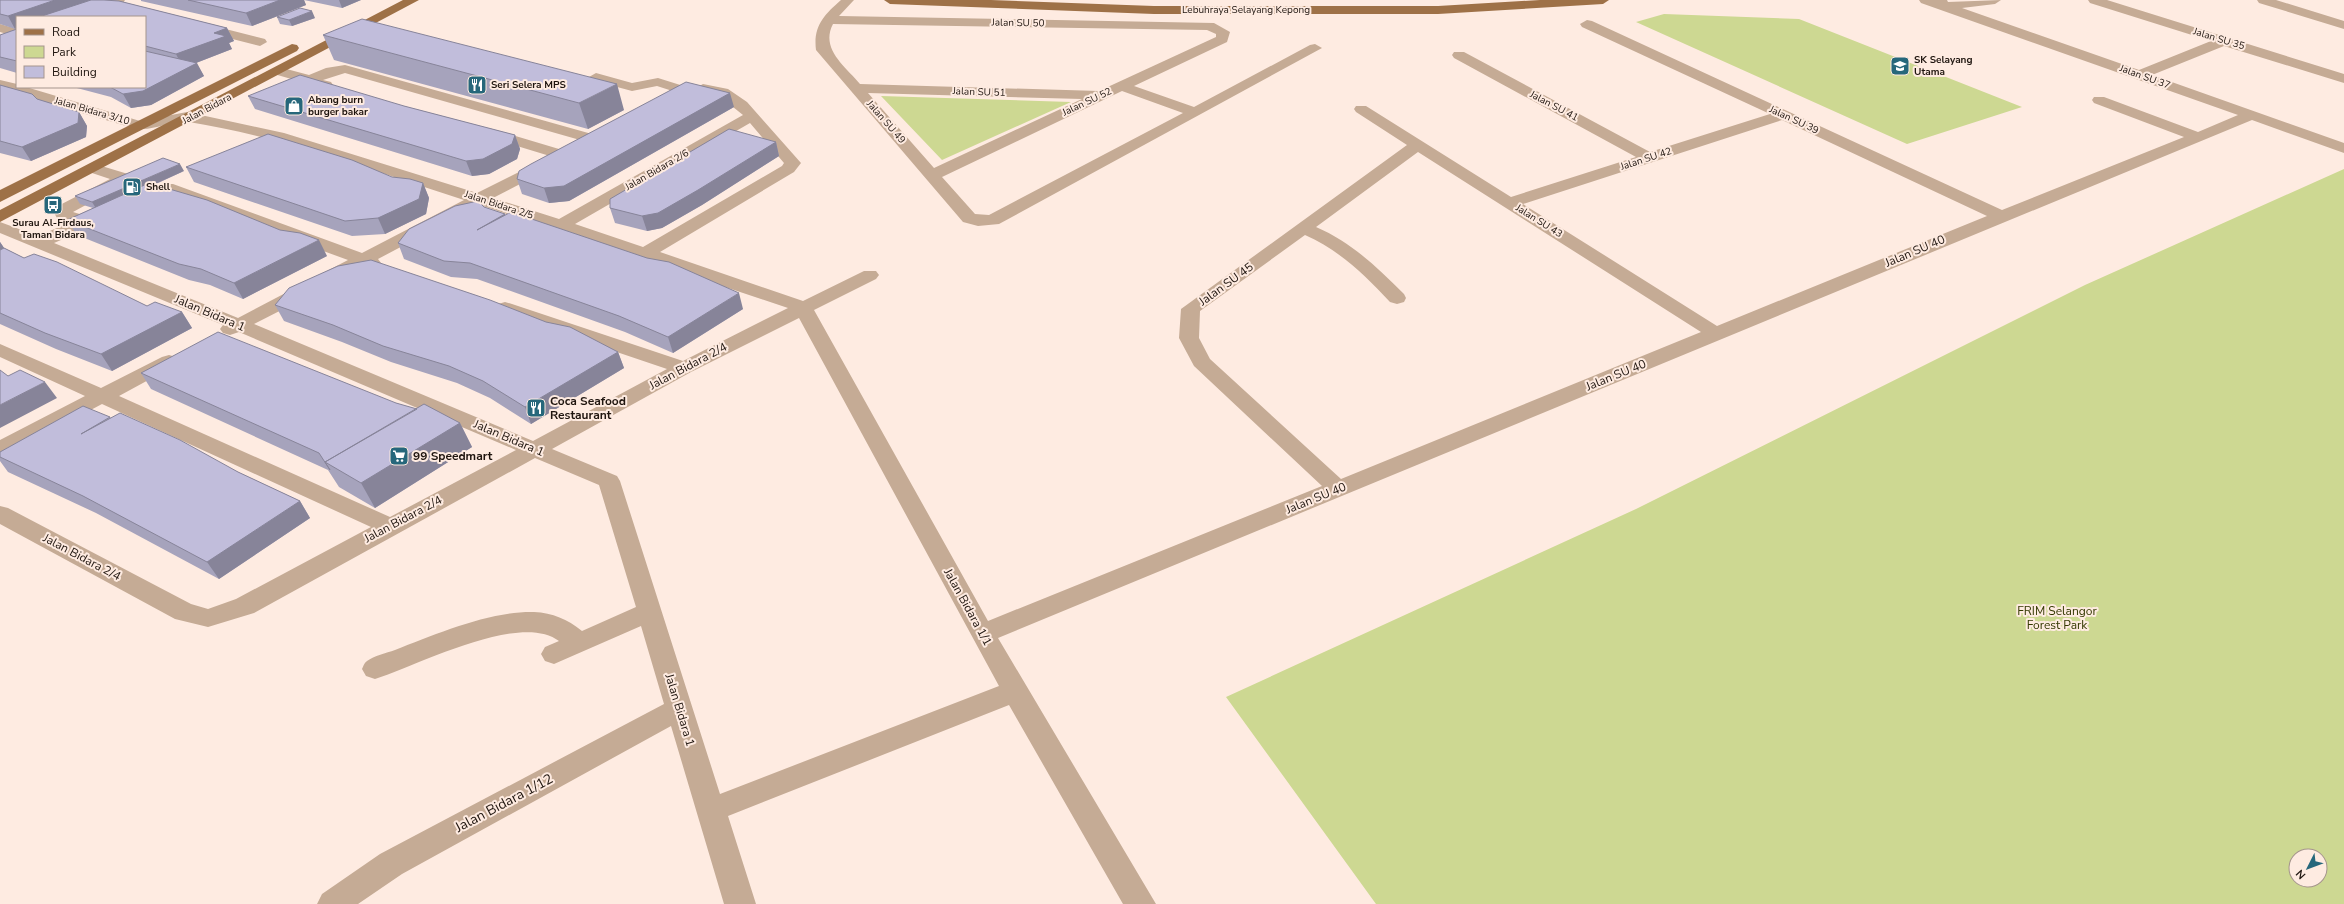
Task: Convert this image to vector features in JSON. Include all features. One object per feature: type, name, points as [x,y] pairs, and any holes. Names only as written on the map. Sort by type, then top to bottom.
[{"type":"main road","name":"Jalan Bidara","points":[[0,197],[138,125],[387,0]]},
{"type":"main road","name":"Jalan Bidara","points":[[0,217],[95,169],[413,0]]},
{"type":"main road","name":"Lebuhraya Selayang Kepong","points":[[890,0],[1154,10],[1438,10],[1603,0]]},
{"type":"main road","points":[[1334,10],[1417,0]]},
{"type":"main road","points":[[1453,0],[1508,0]]},
{"type":"street","points":[[827,20],[848,0]]},
{"type":"street","name":"Jalan SU 37","points":[[1925,0],[1943,3],[2250,116],[2344,148]]},
{"type":"street","points":[[1943,3],[1995,0]]},
{"type":"street","name":"Jalan SU 35","points":[[2094,0],[2344,79]]},
{"type":"street","points":[[2263,0],[2344,24]]},
{"type":"street","points":[[73,16],[114,2],[131,10]]},
{"type":"street","name":"Jalan SU 50","points":[[827,20],[1208,26]]},
{"type":"street","name":"Jalan SU 49","points":[[827,20],[820,37],[823,50],[969,218],[978,221],[993,220],[1195,112]]},
{"type":"street","name":"Jalan SU 39","points":[[1587,24],[2001,216]]},
{"type":"street","points":[[192,25],[260,42]]},
{"type":"street","name":"Jalan SU 52","points":[[932,176],[1222,38],[1223,32],[1208,26]]},
{"type":"street","points":[[0,28],[16,34]]},
{"type":"street","points":[[0,41],[16,34]]},
{"type":"street","points":[[2140,75],[2224,41]]},
{"type":"street","points":[[1120,86],[1195,112],[1315,48]]},
{"type":"street","name":"Jalan SU 41","points":[[1459,55],[1650,158]]},
{"type":"street","points":[[212,339],[600,136],[345,69],[331,71],[310,80]]},
{"type":"street","points":[[279,71],[341,89]]},
{"type":"street","points":[[596,77],[632,87],[658,82],[688,92]]},
{"type":"street","name":"Jalan Bidara 3/10","points":[[0,84],[138,125]]},
{"type":"street","points":[[646,253],[782,173],[793,163],[742,105],[723,92],[703,88],[688,92],[668,102]]},
{"type":"street","name":"Jalan SU 51","points":[[856,88],[1102,95]]},
{"type":"street","points":[[2099,100],[2198,137]]},
{"type":"street","name":"Jalan SU 43","points":[[1361,109],[1717,334]]},
{"type":"street","name":"Jalan SU 42","points":[[1509,203],[1783,115]]},
{"type":"street","name":"Jalan Bidara 2/6","points":[[561,225],[752,116]]},
{"type":"street","name":"Jalan SU 40","points":[[982,634],[1717,334],[2001,216],[2250,116]]},
{"type":"street","name":"Jalan Bidara 2/5","points":[[138,125],[144,126],[176,118],[192,117],[284,138],[561,225],[803,307]]},
{"type":"street","points":[[479,130],[563,155]]},
{"type":"street","points":[[262,147],[284,138]]},
{"type":"street","name":"Jalan SU 45","points":[[1338,489],[1201,362],[1189,338],[1191,309],[1417,145]]},
{"type":"street","points":[[87,222],[62,214],[62,211],[122,179],[122,177],[95,169]]},
{"type":"street","points":[[189,178],[159,191],[393,270]]},
{"type":"street","points":[[40,242],[116,210]]},
{"type":"street","name":"Jalan Bidara 1","points":[[0,227],[40,242],[609,481],[740,904]]},
{"type":"street","points":[[1304,228],[1327,237],[1359,259],[1397,298]]},
{"type":"street","name":"Jalan Bidara 2/4","points":[[0,514],[184,612],[208,618],[245,606],[389,526],[684,368],[803,307],[870,275]]},
{"type":"street","points":[[490,302],[684,368]]},
{"type":"street","name":"Jalan Bidara 1/1","points":[[803,307],[982,634],[1140,904]]},
{"type":"street","points":[[0,350],[103,395],[389,526]]},
{"type":"street","points":[[0,449],[184,353]]},
{"type":"street","points":[[554,654],[649,612]]},
{"type":"street","points":[[375,669],[441,643],[526,622],[553,624],[580,643]]},
{"type":"street","points":[[711,810],[1015,691]]},
{"type":"street","name":"Jalan Bidara 1/12","points":[[333,904],[391,864],[679,709]]},
{"type":"green space","points":[[1664,14],[1799,19],[2022,107],[1907,144],[1636,22]]},
{"type":"green space","points":[[881,96],[1071,102],[942,160]]},
{"type":"green space","name":"FRIM Selangor Forest Park","points":[[2344,169],[2344,904],[1376,904],[1226,697],[1636,509],[2085,285]]},
{"type":"building","points":[[0,0],[55,0],[8,16],[0,14]]},
{"type":"building","points":[[91,0],[104,0],[119,1],[227,28],[214,33],[226,36],[176,54],[146,46],[146,16],[42,16]]},
{"type":"building","points":[[188,0],[280,0],[246,13]]},
{"type":"building","points":[[300,8],[312,11],[289,20],[277,17]]},
{"type":"building","points":[[362,19],[617,84],[579,103],[323,35]]},
{"type":"building","points":[[16,29],[16,61],[0,57],[0,35]]},
{"type":"building","points":[[146,51],[197,63],[143,91],[123,94],[112,88],[146,88]]},
{"type":"building","points":[[300,75],[404,106],[515,135],[512,144],[483,159],[466,161],[248,96]]},
{"type":"building","points":[[686,82],[730,93],[564,186],[544,188],[517,179],[519,171],[531,164]]},
{"type":"building","points":[[0,85],[32,94],[37,99],[79,112],[78,123],[22,147],[0,141]]},
{"type":"building","points":[[729,129],[776,142],[658,213],[642,216],[610,208],[610,199]]},
{"type":"building","points":[[268,134],[352,160],[392,177],[410,179],[423,183],[419,199],[378,218],[345,221],[186,167]]},
{"type":"building","points":[[163,158],[180,164],[92,202],[75,196]]},
{"type":"building","points":[[149,183],[207,200],[280,230],[300,233],[319,240],[234,283],[201,269],[179,264],[67,220]]},
{"type":"building","points":[[478,201],[484,207],[505,214],[477,230],[511,212],[647,258],[669,262],[739,293],[668,337],[619,316],[470,263],[444,261],[398,243],[409,229],[455,206]]},
{"type":"building","points":[[4,248],[24,258],[34,254],[57,262],[147,306],[155,302],[182,312],[101,354],[45,333],[0,313],[0,250]]},
{"type":"building","points":[[371,260],[490,300],[546,322],[570,327],[618,352],[525,407],[483,381],[449,366],[383,346],[333,325],[275,305],[289,288],[338,266]]},
{"type":"building","points":[[218,332],[396,403],[417,409],[325,462],[330,470],[319,453],[141,373]]},
{"type":"building","points":[[0,370],[8,376],[20,370],[45,382],[0,405]]},
{"type":"building","points":[[424,404],[460,423],[361,483],[325,462]]},
{"type":"building","points":[[83,406],[110,417],[81,434],[120,413],[180,440],[238,472],[300,501],[207,562],[83,496],[0,457],[0,452]]},
{"type":"place","name":"SK Selayang Utama","points":[[1900,66]]},
{"type":"place","name":"Seri Selera MPS","points":[[477,85]]},
{"type":"place","name":"Abang burn burger bakar","points":[[294,106]]},
{"type":"place","name":"Shell","points":[[132,187]]},
{"type":"place","name":"Surau Al-Firdaus, Taman Bidara","points":[[53,205]]},
{"type":"place","name":"Coca Seafood Restaurant","points":[[536,408]]},
{"type":"place","name":"99 Speedmart","points":[[399,456]]}]
